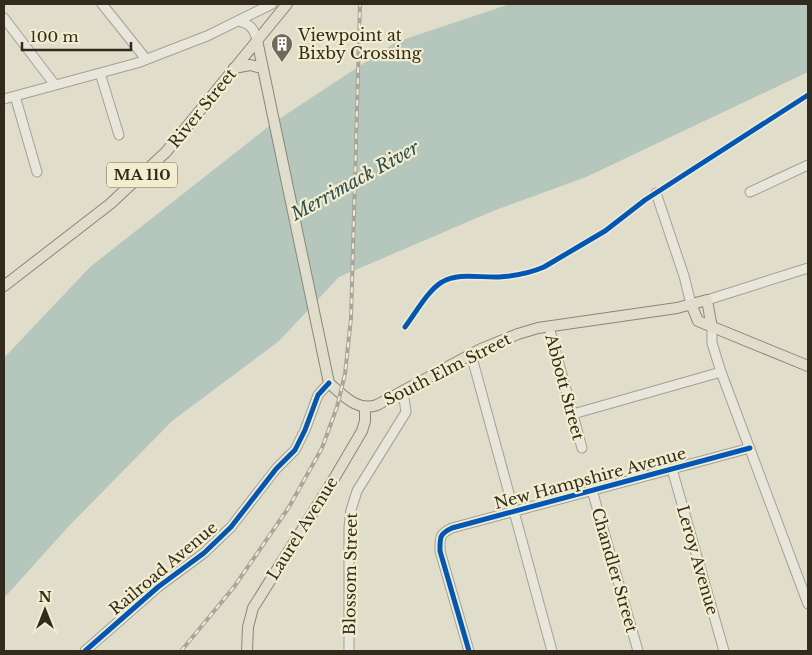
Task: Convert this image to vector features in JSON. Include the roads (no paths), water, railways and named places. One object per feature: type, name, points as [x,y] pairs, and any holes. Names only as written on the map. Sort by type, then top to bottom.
[{"type":"main road","name":"MA 110","points":[[257,40],[287,4]]},
{"type":"main road","name":"River Street","points":[[4,286],[130,187],[166,152],[257,40]]},
{"type":"main road","points":[[257,40],[328,379]]},
{"type":"main road","points":[[234,68],[250,65],[262,69]]},
{"type":"main road","points":[[707,300],[712,328]]},
{"type":"main road","name":"South Elm Street","points":[[328,379],[358,406],[365,408],[377,405],[471,354],[518,334],[707,300]]},
{"type":"main road","points":[[691,304],[698,321],[808,366]]},
{"type":"main road","name":"Laurel Avenue","points":[[247,651],[248,627],[252,608],[362,431],[365,421],[365,408]]},
{"type":"street","points":[[102,4],[146,59]]},
{"type":"street","points":[[4,99],[146,59],[207,36],[272,4]]},
{"type":"street","points":[[4,18],[55,85]]},
{"type":"street","points":[[238,21],[248,24],[254,30],[257,40]]},
{"type":"street","points":[[100,73],[119,135]]},
{"type":"street","points":[[15,96],[37,172]]},
{"type":"street","points":[[750,192],[808,165]]},
{"type":"street","points":[[656,193],[684,276],[691,304]]},
{"type":"street","points":[[707,300],[808,268]]},
{"type":"street","name":"Abbott Street","points":[[549,327],[582,448]]},
{"type":"street","points":[[712,328],[712,343],[721,372],[808,604]]},
{"type":"street","points":[[471,354],[552,651]]},
{"type":"street","points":[[573,414],[721,372]]},
{"type":"street","name":"Railroad Avenue","points":[[85,651],[153,591],[204,553],[231,527],[276,469],[295,450],[305,430],[318,395],[328,379]]},
{"type":"street","name":"Blossom Street","points":[[349,651],[349,527],[351,510],[357,491],[406,412],[403,392]]},
{"type":"street","name":"New Hampshire Avenue","points":[[468,651],[440,552],[440,539],[444,532],[452,528],[750,448]]},
{"type":"street","name":"Leroy Avenue","points":[[672,469],[724,651]]},
{"type":"street","name":"Chandler Street","points":[[592,490],[638,651]]},
{"type":"water","name":"Merrimack River","points":[[510,4],[808,4],[808,72],[586,177],[493,211],[339,277],[279,341],[172,421],[68,527],[4,598],[4,358],[90,267],[273,123],[396,42]]},
{"type":"railway","points":[[181,651],[234,587],[289,507],[322,448],[337,407],[345,374],[351,318],[360,4]]},
{"type":"place","name":"Viewpoint at Bixby Crossing","points":[[282,63]]}]
